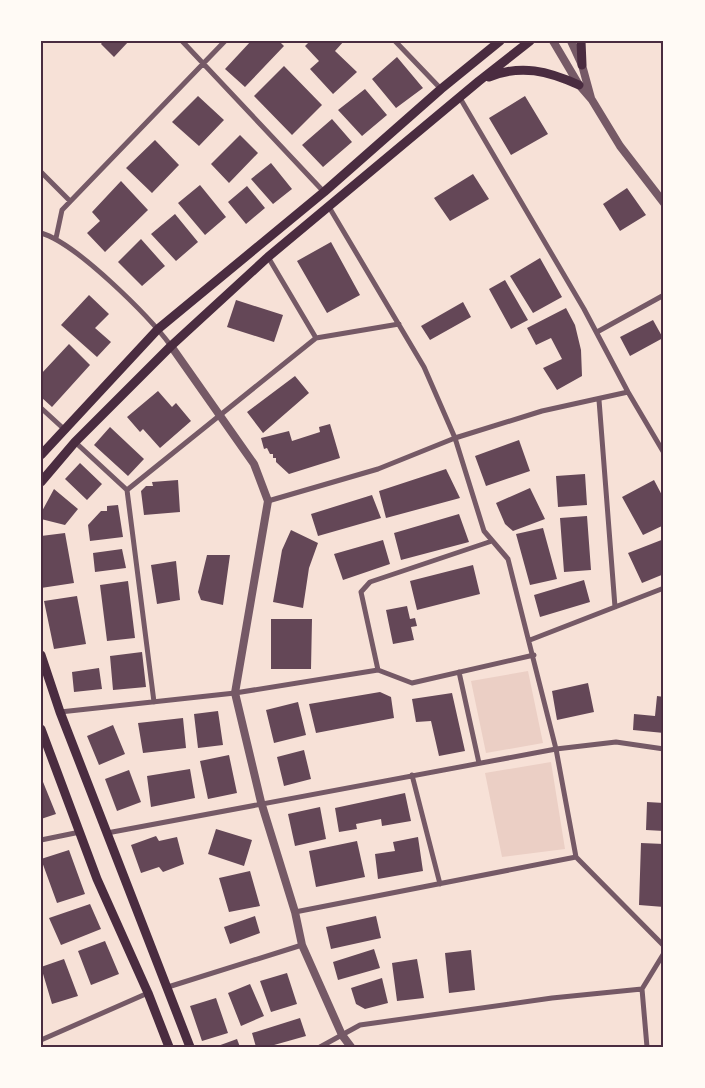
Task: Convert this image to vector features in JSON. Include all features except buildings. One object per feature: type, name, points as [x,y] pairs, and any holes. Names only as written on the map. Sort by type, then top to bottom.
[{"type":"main road","points":[[474,62],[490,41]]},
{"type":"main road","points":[[41,455],[66,431],[158,329],[324,192],[441,88],[500,41]]},
{"type":"main road","points":[[41,482],[75,442],[171,346],[268,257],[479,81],[530,41]]},
{"type":"main road","points":[[582,41],[582,65]]},
{"type":"main road","points":[[479,81],[498,73],[527,69],[556,74],[578,86]]},
{"type":"main road","points":[[41,655],[60,712],[190,1047]]},
{"type":"main road","points":[[41,729],[97,879],[148,993],[169,1047]]},
{"type":"street","points":[[182,41],[324,192]]},
{"type":"street","points":[[56,238],[62,210],[226,41]]},
{"type":"street","points":[[395,41],[441,88]]},
{"type":"street","points":[[553,41],[578,86],[592,100],[620,146],[664,203]]},
{"type":"street","points":[[571,41],[582,65],[592,100]]},
{"type":"street","points":[[460,98],[597,332],[628,392],[664,453]]},
{"type":"street","points":[[41,172],[70,201]]},
{"type":"street","points":[[329,207],[424,367],[455,438],[484,531],[508,559],[534,655],[556,749],[576,857],[664,946]]},
{"type":"street","points":[[42,232],[56,238],[89,263],[158,329],[218,416],[254,464],[268,501],[235,693],[261,802],[295,912],[302,945],[342,1035],[351,1047]]},
{"type":"street","points":[[268,257],[316,338]]},
{"type":"street","points":[[597,332],[664,294]]},
{"type":"street","points":[[127,490],[316,338],[398,324]]},
{"type":"street","points":[[268,501],[378,469],[455,438],[542,411],[599,400],[628,392]]},
{"type":"street","points":[[599,400],[615,607]]},
{"type":"street","points":[[41,408],[66,431]]},
{"type":"street","points":[[75,442],[127,490],[154,702]]},
{"type":"street","points":[[378,670],[361,592],[370,582],[492,541]]},
{"type":"street","points":[[530,640],[664,588]]},
{"type":"street","points":[[60,712],[235,693],[378,670],[412,683],[534,655]]},
{"type":"street","points":[[459,672],[479,763]]},
{"type":"street","points":[[107,833],[261,802],[556,749],[616,742],[664,749]]},
{"type":"street","points":[[412,775],[440,884]]},
{"type":"street","points":[[41,840],[80,832]]},
{"type":"street","points":[[295,912],[576,857]]},
{"type":"street","points":[[168,987],[302,945]]},
{"type":"street","points":[[647,1047],[642,990],[664,953]]},
{"type":"street","points":[[320,1047],[360,1025],[552,998],[642,990]]},
{"type":"street","points":[[41,1040],[148,993]]},
{"type":"shaded area","points":[[528,671],[543,743],[486,753],[471,681]]},
{"type":"shaded area","points":[[551,762],[565,849],[502,857],[485,773]]}]
